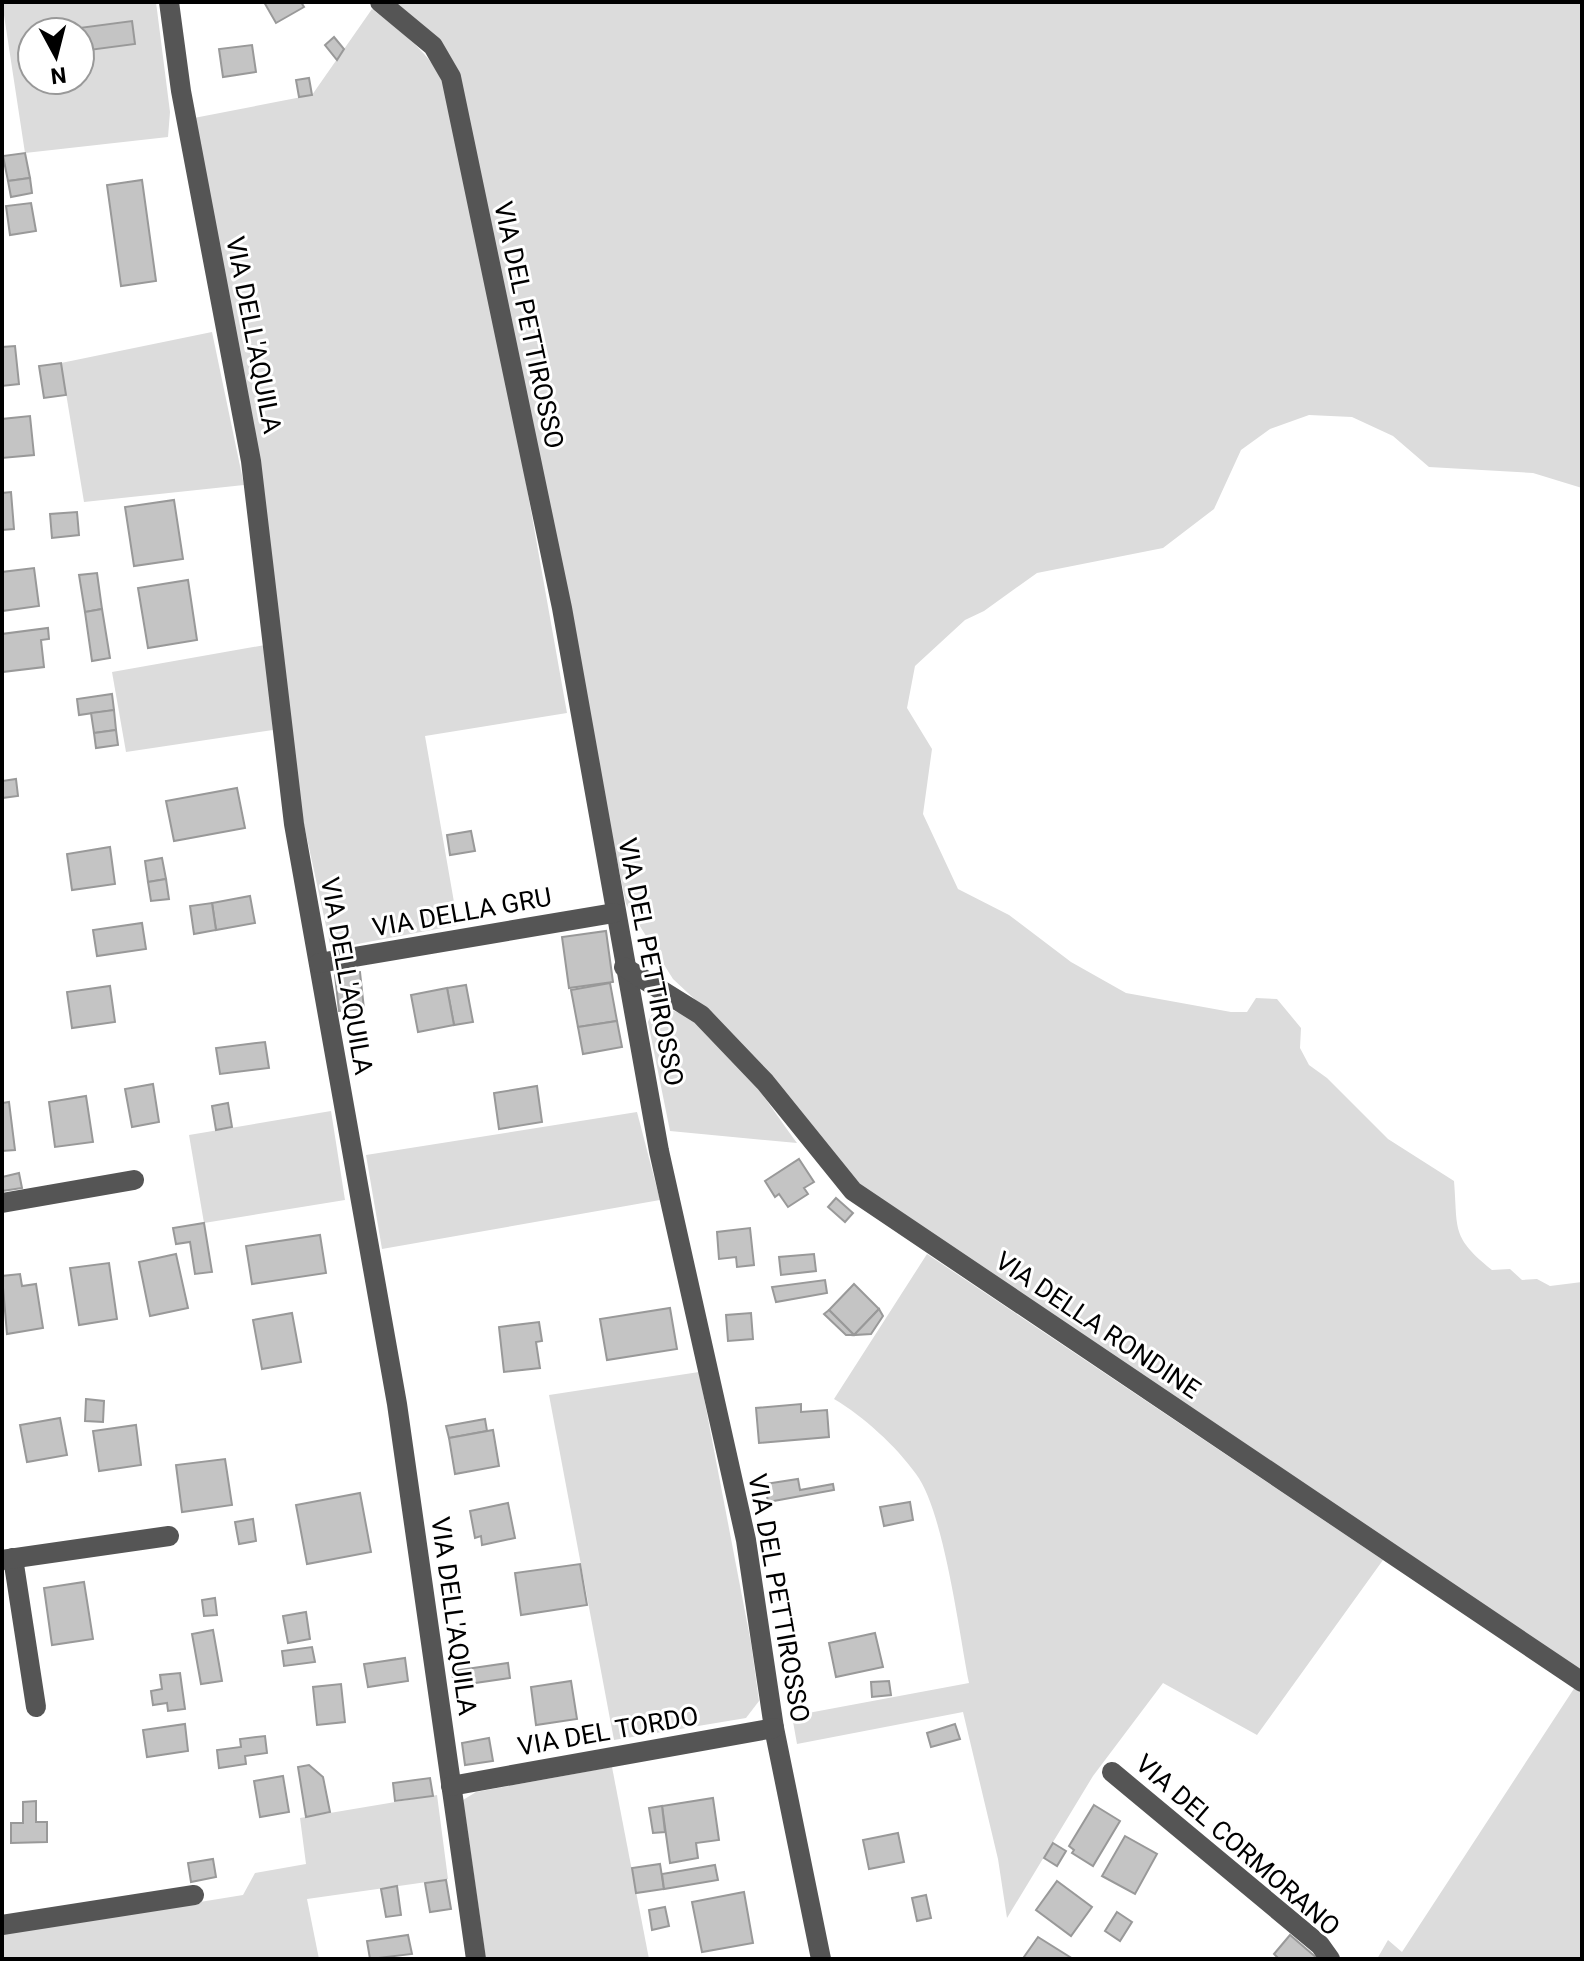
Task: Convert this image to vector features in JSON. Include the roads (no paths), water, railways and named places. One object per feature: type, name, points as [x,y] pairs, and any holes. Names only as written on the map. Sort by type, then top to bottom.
[{"type":"street","name":"VIA DELL'AQUILA","points":[[169,2],[181,91],[251,461],[294,824],[397,1404],[476,1959]]},
{"type":"street","name":"VIA DEL PETTIROSSO","points":[[380,2],[433,46],[451,77],[562,608],[614,913],[659,1151],[746,1540],[774,1728],[821,1959]]},
{"type":"street","name":"VIA DELLA GRU","points":[[319,963],[614,913]]},
{"type":"street","name":"VIA DELLA RONDINE","points":[[624,967],[701,1015],[765,1082],[853,1191],[1582,1682]]},
{"type":"street","points":[[2,1203],[134,1180]]},
{"type":"street","points":[[36,1707],[8,1559],[169,1536]]},
{"type":"street","name":"VIA DEL TORDO","points":[[451,1786],[774,1728]]},
{"type":"street","name":"VIA DEL CORMORANO","points":[[1112,1772],[1320,1945],[1330,1959]]},
{"type":"street","points":[[2,1925],[194,1895]]}]
